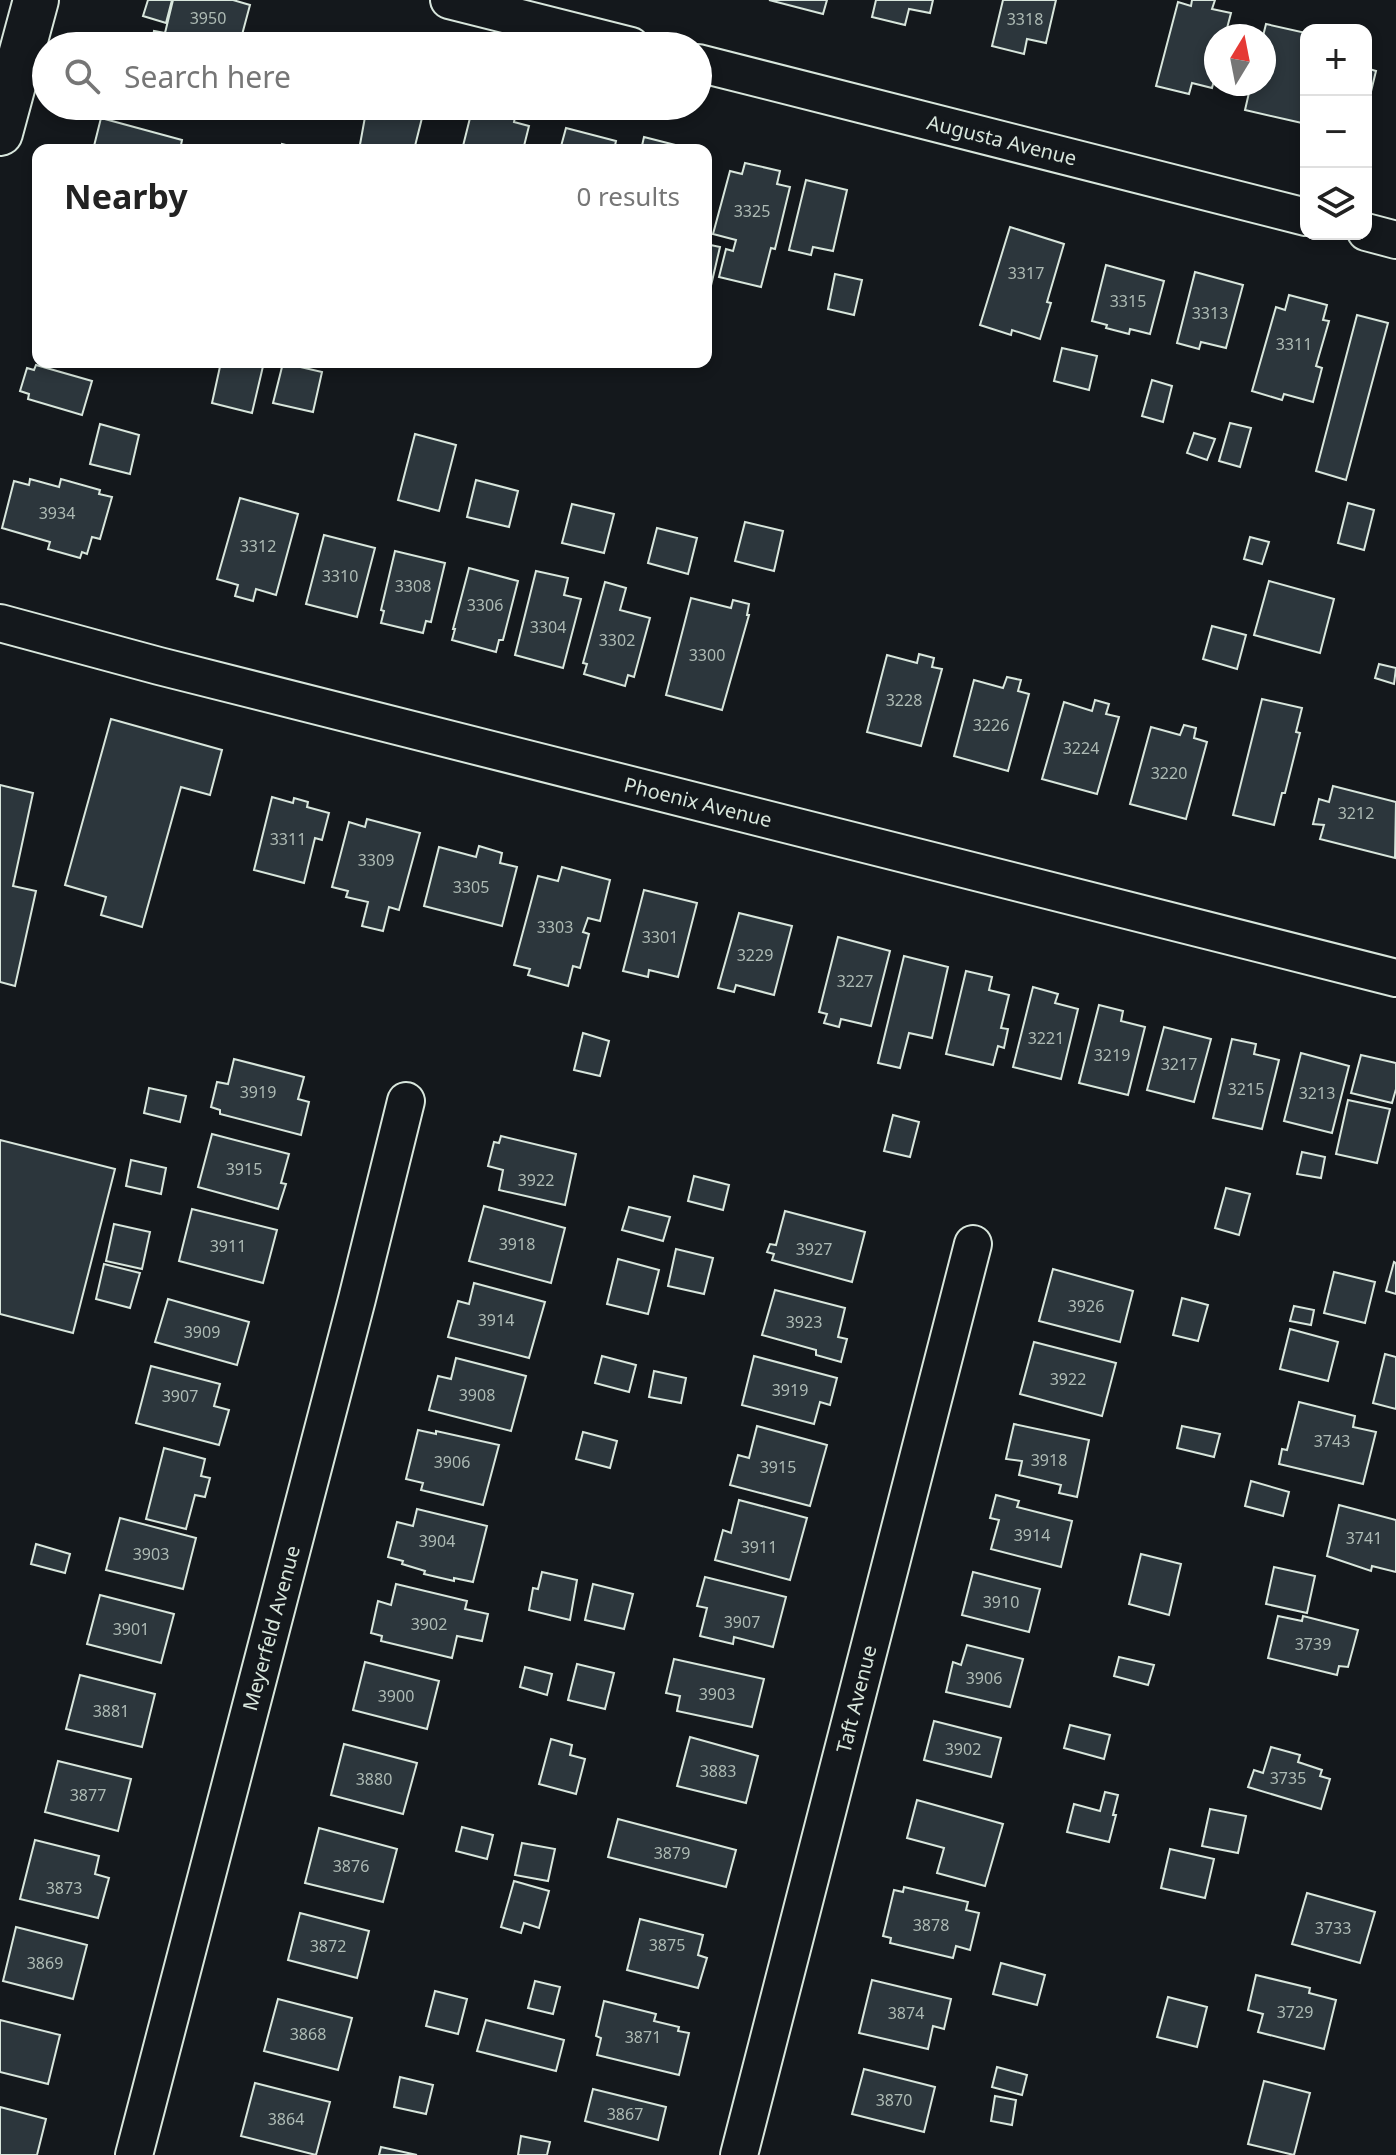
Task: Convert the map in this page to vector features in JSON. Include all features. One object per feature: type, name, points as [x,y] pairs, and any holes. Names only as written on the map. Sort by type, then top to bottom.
[{"type":"main road","points":[[0,133],[36,0]]},
{"type":"street","points":[[449,0],[576,32]]},
{"type":"street","name":"Augusta Avenue","points":[[712,67],[1300,215]]},
{"type":"street","points":[[1372,234],[1396,240]]},
{"type":"street","name":"Phoenix Avenue","points":[[0,623],[159,666],[1396,978]]},
{"type":"street","name":"Meyerfeld Avenue","points":[[134,2155],[406,1101]]},
{"type":"street","name":"Taft Avenue","points":[[739,2155],[973,1244]]},
{"type":"building","points":[[148,0],[172,0],[166,23],[143,16]]},
{"type":"building","points":[[173,0],[233,0],[250,5],[243,32],[165,32]]},
{"type":"building","points":[[769,0],[827,0],[823,14]]},
{"type":"building","points":[[876,0],[933,0],[930,13],[909,9],[905,25],[872,17]]},
{"type":"building","points":[[1003,0],[1056,0],[1046,43],[1027,39],[1024,54],[992,46]]},
{"type":"building","points":[[1192,0],[1215,0],[1212,9],[1231,13],[1228,24],[1204,24],[1204,86],[1192,83],[1189,94],[1156,86],[1178,2],[1191,6]]},
{"type":"building","points":[[1276,26],[1300,32],[1300,123],[1245,110],[1248,96],[1276,96]]},
{"type":"building","points":[[100,120],[182,140],[181,144],[94,144]]},
{"type":"building","points":[[364,120],[422,120],[416,144],[360,144]]},
{"type":"building","points":[[470,120],[514,120],[529,126],[524,144],[464,144]]},
{"type":"building","points":[[566,128],[616,141],[615,144],[562,144]]},
{"type":"building","points":[[644,137],[671,144],[642,144]]},
{"type":"building","points":[[745,163],[780,171],[777,184],[790,187],[775,249],[771,248],[761,287],[719,277],[726,249],[733,251],[736,240],[713,234],[730,171],[742,174]]},
{"type":"building","points":[[806,180],[847,190],[833,251],[813,247],[811,255],[789,250]]},
{"type":"building","points":[[1010,227],[1064,244],[1040,339],[1012,330],[1011,335],[980,325]]},
{"type":"building","points":[[712,245],[720,247],[712,281]]},
{"type":"building","points":[[1106,265],[1164,281],[1150,334],[1130,329],[1129,334],[1092,321]]},
{"type":"building","points":[[1195,272],[1243,285],[1226,348],[1201,342],[1199,349],[1177,343]]},
{"type":"building","points":[[835,274],[862,280],[854,315],[828,309]]},
{"type":"building","points":[[1289,295],[1327,305],[1323,320],[1329,321],[1316,366],[1322,368],[1313,402],[1284,394],[1282,400],[1252,391],[1276,307],[1285,310]]},
{"type":"building","points":[[1357,315],[1388,323],[1346,480],[1316,471]]},
{"type":"building","points":[[1062,348],[1097,356],[1089,390],[1054,381]]},
{"type":"building","points":[[27,368],[46,368],[92,381],[82,415],[28,399],[29,394],[20,391]]},
{"type":"building","points":[[220,368],[263,368],[252,413],[212,403]]},
{"type":"building","points":[[282,368],[322,372],[313,412],[273,403]]},
{"type":"building","points":[[1152,380],[1172,386],[1163,422],[1142,416]]},
{"type":"building","points":[[1230,423],[1251,428],[1240,467],[1219,461]]},
{"type":"building","points":[[100,424],[139,435],[130,474],[90,464]]},
{"type":"building","points":[[1194,433],[1215,439],[1207,460],[1187,453]]},
{"type":"building","points":[[415,434],[456,445],[439,511],[398,500]]},
{"type":"building","points":[[30,479],[59,487],[61,479],[100,490],[99,494],[112,497],[100,539],[92,537],[87,554],[82,552],[80,558],[48,549],[50,542],[2,528],[14,481],[29,485]]},
{"type":"building","points":[[476,480],[518,491],[509,527],[467,517]]},
{"type":"building","points":[[240,498],[298,514],[276,595],[256,589],[253,601],[235,596],[238,585],[217,579]]},
{"type":"building","points":[[1348,503],[1374,510],[1364,550],[1338,543]]},
{"type":"building","points":[[572,504],[614,514],[604,553],[562,543]]},
{"type":"building","points":[[745,522],[783,531],[774,571],[735,561]]},
{"type":"building","points":[[657,528],[697,538],[688,574],[648,563]]},
{"type":"building","points":[[324,535],[375,548],[357,617],[306,604]]},
{"type":"building","points":[[1250,537],[1269,542],[1262,564],[1244,559]]},
{"type":"building","points":[[395,551],[445,563],[431,622],[426,621],[423,633],[381,623],[384,611],[381,610]]},
{"type":"building","points":[[469,568],[518,581],[503,640],[499,640],[496,652],[452,640]]},
{"type":"building","points":[[536,571],[568,578],[564,595],[581,599],[563,668],[515,655]]},
{"type":"building","points":[[1269,581],[1334,599],[1320,653],[1254,635]]},
{"type":"building","points":[[605,582],[626,588],[620,610],[650,618],[634,677],[628,675],[625,686],[584,674],[587,664],[583,663]]},
{"type":"building","points":[[691,598],[731,608],[733,600],[749,604],[749,615],[722,710],[666,695]]},
{"type":"building","points":[[1212,626],[1246,635],[1237,669],[1203,659]]},
{"type":"building","points":[[919,654],[934,658],[932,667],[942,669],[921,746],[867,732],[887,655],[917,663]]},
{"type":"building","points":[[1379,664],[1396,668],[1394,684],[1375,678]]},
{"type":"building","points":[[1007,677],[1021,680],[1018,691],[1029,694],[1008,771],[954,756],[974,680],[1003,688]]},
{"type":"building","points":[[1262,699],[1302,708],[1296,732],[1300,733],[1274,825],[1233,815]]},
{"type":"building","points":[[1095,700],[1109,704],[1106,714],[1119,717],[1097,794],[1042,779],[1064,702],[1092,711]]},
{"type":"building","points":[[111,719],[222,750],[210,795],[181,787],[142,927],[101,915],[106,897],[65,885]]},
{"type":"building","points":[[1184,725],[1196,728],[1194,738],[1207,742],[1186,819],[1130,804],[1151,727],[1180,735]]},
{"type":"building","points":[[0,785],[33,793],[13,886],[36,891],[15,986],[0,982]]},
{"type":"building","points":[[1333,786],[1396,802],[1395,858],[1320,839],[1324,825],[1313,824],[1319,799],[1329,802]]},
{"type":"building","points":[[272,797],[293,803],[294,798],[308,802],[307,807],[329,813],[322,840],[315,838],[304,883],[254,870]]},
{"type":"building","points":[[367,819],[420,833],[399,910],[389,907],[383,931],[362,926],[368,902],[346,897],[348,891],[332,887],[349,822],[365,827]]},
{"type":"building","points":[[479,846],[502,853],[500,863],[517,867],[502,926],[424,906],[439,847],[476,857]]},
{"type":"building","points":[[562,867],[610,880],[600,921],[588,918],[583,932],[589,934],[580,968],[573,966],[568,986],[528,975],[530,969],[514,965],[538,876],[558,881]]},
{"type":"building","points":[[644,890],[697,903],[678,977],[649,970],[648,977],[623,971]]},
{"type":"building","points":[[739,913],[792,926],[774,995],[736,985],[734,992],[718,988]]},
{"type":"building","points":[[838,937],[890,951],[871,1026],[841,1019],[839,1027],[824,1023],[827,1014],[819,1012]]},
{"type":"building","points":[[904,956],[948,967],[932,1038],[909,1033],[900,1068],[878,1063]]},
{"type":"building","points":[[966,971],[992,977],[989,990],[1009,995],[1001,1028],[1008,1029],[1004,1048],[998,1046],[993,1065],[946,1054]]},
{"type":"building","points":[[1033,987],[1058,994],[1055,1003],[1078,1009],[1061,1079],[1013,1067]]},
{"type":"building","points":[[1099,1005],[1123,1011],[1121,1021],[1145,1027],[1128,1095],[1079,1083]]},
{"type":"building","points":[[1164,1027],[1211,1039],[1194,1102],[1147,1090]]},
{"type":"building","points":[[583,1033],[609,1041],[600,1076],[574,1070]]},
{"type":"building","points":[[1232,1039],[1256,1044],[1254,1054],[1279,1060],[1262,1129],[1213,1118]]},
{"type":"building","points":[[1301,1053],[1349,1066],[1332,1133],[1284,1121]]},
{"type":"building","points":[[1361,1055],[1396,1063],[1396,1089],[1392,1103],[1351,1093]]},
{"type":"building","points":[[234,1059],[304,1077],[298,1099],[309,1102],[301,1135],[220,1114],[220,1110],[211,1107],[217,1082],[228,1084]]},
{"type":"building","points":[[149,1088],[186,1096],[180,1122],[144,1113]]},
{"type":"building","points":[[1348,1100],[1390,1109],[1377,1163],[1336,1154]]},
{"type":"building","points":[[893,1115],[919,1122],[910,1157],[884,1151]]},
{"type":"building","points":[[212,1134],[289,1154],[281,1183],[286,1184],[278,1209],[198,1187]]},
{"type":"building","points":[[501,1136],[576,1154],[565,1205],[499,1190],[503,1170],[488,1166],[494,1142],[499,1143]]},
{"type":"building","points":[[0,1140],[115,1169],[73,1333],[0,1314]]},
{"type":"building","points":[[1302,1152],[1325,1157],[1321,1178],[1297,1174]]},
{"type":"building","points":[[131,1160],[166,1168],[161,1194],[126,1186]]},
{"type":"building","points":[[694,1176],[729,1185],[723,1210],[688,1201]]},
{"type":"building","points":[[1226,1188],[1250,1194],[1239,1235],[1215,1228]]},
{"type":"building","points":[[484,1206],[565,1228],[551,1283],[469,1261]]},
{"type":"building","points":[[629,1207],[670,1217],[663,1241],[622,1230]]},
{"type":"building","points":[[192,1209],[277,1230],[263,1283],[179,1261]]},
{"type":"building","points":[[785,1211],[865,1232],[852,1282],[772,1260],[774,1254],[767,1252],[770,1244],[776,1245]]},
{"type":"building","points":[[114,1224],[150,1232],[142,1269],[106,1261]]},
{"type":"building","points":[[676,1249],[713,1258],[704,1294],[668,1286]]},
{"type":"building","points":[[618,1259],[659,1270],[648,1314],[607,1304]]},
{"type":"building","points":[[1396,1263],[1396,1294],[1386,1291]]},
{"type":"building","points":[[104,1264],[140,1273],[130,1308],[96,1299]]},
{"type":"building","points":[[1053,1269],[1133,1291],[1120,1342],[1039,1321]]},
{"type":"building","points":[[1334,1272],[1375,1282],[1365,1323],[1324,1313]]},
{"type":"building","points":[[474,1283],[545,1302],[529,1358],[448,1337],[458,1301],[469,1304]]},
{"type":"building","points":[[775,1290],[845,1308],[838,1337],[847,1339],[841,1362],[816,1355],[816,1350],[762,1335]]},
{"type":"building","points":[[1182,1298],[1208,1305],[1198,1341],[1173,1335]]},
{"type":"building","points":[[168,1299],[249,1322],[237,1365],[155,1342]]},
{"type":"building","points":[[1294,1306],[1314,1310],[1311,1325],[1290,1321]]},
{"type":"building","points":[[1290,1329],[1338,1342],[1328,1381],[1280,1369]]},
{"type":"building","points":[[1034,1342],[1116,1363],[1102,1416],[1020,1394]]},
{"type":"building","points":[[1385,1354],[1396,1357],[1396,1409],[1373,1403]]},
{"type":"building","points":[[602,1356],[636,1365],[629,1392],[595,1383]]},
{"type":"building","points":[[754,1356],[837,1378],[830,1405],[820,1402],[814,1424],[742,1405]]},
{"type":"building","points":[[456,1358],[526,1376],[511,1431],[429,1410],[438,1376],[451,1379]]},
{"type":"building","points":[[151,1366],[220,1384],[214,1406],[229,1410],[219,1445],[136,1423]]},
{"type":"building","points":[[654,1371],[686,1378],[681,1403],[649,1397]]},
{"type":"building","points":[[1299,1402],[1355,1416],[1353,1427],[1376,1432],[1363,1484],[1279,1464],[1282,1449],[1287,1450]]},
{"type":"building","points":[[1014,1424],[1089,1440],[1077,1497],[1059,1493],[1061,1485],[1019,1475],[1022,1461],[1006,1459]]},
{"type":"building","points":[[757,1426],[827,1445],[810,1506],[730,1485],[738,1455],[749,1458]]},
{"type":"building","points":[[1182,1426],[1220,1434],[1214,1457],[1177,1448]]},
{"type":"building","points":[[418,1430],[499,1445],[483,1505],[421,1490],[423,1483],[406,1479]]},
{"type":"building","points":[[583,1432],[617,1441],[610,1468],[576,1459]]},
{"type":"building","points":[[164,1448],[205,1459],[201,1476],[210,1478],[205,1497],[195,1495],[186,1529],[146,1519]]},
{"type":"building","points":[[1251,1481],[1289,1492],[1283,1516],[1245,1506]]},
{"type":"building","points":[[996,1495],[1019,1501],[1017,1507],[1072,1521],[1061,1567],[991,1549],[999,1520],[990,1518]]},
{"type":"building","points":[[739,1500],[807,1518],[790,1580],[715,1560],[723,1530],[731,1533]]},
{"type":"building","points":[[1339,1505],[1396,1520],[1396,1572],[1372,1566],[1371,1571],[1327,1556]]},
{"type":"building","points":[[417,1509],[487,1526],[473,1582],[424,1574],[425,1571],[388,1557],[397,1522],[413,1526]]},
{"type":"building","points":[[120,1518],[196,1538],[183,1589],[106,1570]]},
{"type":"building","points":[[36,1544],[70,1554],[65,1573],[31,1564]]},
{"type":"building","points":[[1141,1554],[1181,1564],[1169,1615],[1129,1604]]},
{"type":"building","points":[[1274,1567],[1315,1576],[1307,1613],[1266,1604]]},
{"type":"building","points":[[542,1572],[577,1580],[570,1620],[529,1610],[533,1588],[538,1589]]},
{"type":"building","points":[[973,1572],[1040,1589],[1029,1632],[962,1615]]},
{"type":"building","points":[[705,1577],[786,1597],[773,1647],[734,1637],[733,1644],[700,1636],[707,1608],[697,1606]]},
{"type":"building","points":[[396,1584],[467,1601],[465,1609],[488,1614],[482,1641],[457,1636],[452,1658],[381,1641],[382,1636],[371,1633],[378,1601],[391,1605]]},
{"type":"building","points":[[593,1584],[633,1594],[624,1629],[585,1620]]},
{"type":"building","points":[[100,1595],[174,1614],[161,1663],[87,1644]]},
{"type":"building","points":[[1278,1616],[1302,1621],[1303,1616],[1358,1630],[1348,1667],[1339,1666],[1337,1675],[1268,1658]]},
{"type":"building","points":[[967,1645],[1023,1659],[1010,1707],[946,1692],[953,1662],[961,1665]]},
{"type":"building","points":[[1119,1657],[1154,1665],[1148,1685],[1114,1676]]},
{"type":"building","points":[[674,1659],[764,1679],[752,1727],[677,1711],[680,1696],[666,1693]]},
{"type":"building","points":[[365,1662],[439,1681],[427,1729],[353,1710]]},
{"type":"building","points":[[577,1664],[614,1673],[605,1709],[568,1700]]},
{"type":"building","points":[[525,1667],[552,1674],[547,1695],[520,1687]]},
{"type":"building","points":[[80,1675],[155,1694],[142,1747],[66,1729]]},
{"type":"building","points":[[934,1721],[1001,1738],[991,1777],[924,1760]]},
{"type":"building","points":[[1070,1725],[1110,1735],[1104,1759],[1064,1748]]},
{"type":"building","points":[[690,1737],[758,1756],[746,1803],[677,1786]]},
{"type":"building","points":[[551,1739],[572,1745],[570,1755],[585,1759],[576,1794],[539,1784]]},
{"type":"building","points":[[344,1744],[417,1763],[403,1814],[331,1795]]},
{"type":"building","points":[[1271,1747],[1300,1755],[1298,1762],[1322,1770],[1320,1776],[1330,1779],[1321,1809],[1248,1787],[1254,1770],[1263,1773]]},
{"type":"building","points":[[58,1761],[131,1779],[118,1831],[45,1812]]},
{"type":"building","points":[[1105,1792],[1118,1795],[1109,1842],[1067,1832],[1074,1804],[1100,1811]]},
{"type":"building","points":[[917,1800],[1003,1824],[985,1886],[937,1873],[944,1848],[907,1838]]},
{"type":"building","points":[[1210,1809],[1246,1816],[1238,1853],[1202,1846]]},
{"type":"building","points":[[618,1819],[736,1850],[726,1887],[608,1857]]},
{"type":"building","points":[[462,1827],[493,1835],[487,1859],[456,1851]]},
{"type":"building","points":[[319,1828],[397,1849],[383,1902],[305,1883]]},
{"type":"building","points":[[35,1840],[99,1856],[95,1874],[109,1878],[98,1918],[20,1899]]},
{"type":"building","points":[[522,1843],[555,1849],[548,1881],[515,1875]]},
{"type":"building","points":[[1170,1849],[1214,1859],[1205,1898],[1161,1888]]},
{"type":"building","points":[[514,1881],[549,1891],[539,1928],[524,1923],[521,1933],[501,1927]]},
{"type":"building","points":[[904,1887],[968,1902],[966,1910],[979,1913],[970,1950],[956,1946],[953,1958],[890,1943],[891,1938],[883,1936],[894,1890],[903,1892]]},
{"type":"building","points":[[1307,1893],[1375,1912],[1360,1963],[1292,1944]]},
{"type":"building","points":[[300,1913],[369,1931],[357,1978],[288,1960]]},
{"type":"building","points":[[640,1919],[703,1935],[698,1955],[707,1958],[698,1988],[627,1970]]},
{"type":"building","points":[[16,1927],[87,1945],[73,1999],[3,1981]]},
{"type":"building","points":[[1001,1963],[1045,1975],[1037,2005],[993,1994]]},
{"type":"building","points":[[1256,1975],[1310,1988],[1309,1993],[1336,2000],[1324,2049],[1258,2032],[1263,2014],[1248,2010]]},
{"type":"building","points":[[872,1980],[951,1999],[944,2029],[933,2026],[928,2049],[859,2033]]},
{"type":"building","points":[[535,1981],[560,1987],[553,2014],[528,2008]]},
{"type":"building","points":[[435,1991],[467,1999],[458,2034],[426,2026]]},
{"type":"building","points":[[1168,1997],[1207,2007],[1197,2047],[1157,2037]]},
{"type":"building","points":[[278,1999],[352,2018],[338,2070],[264,2051]]},
{"type":"building","points":[[604,2001],[656,2014],[654,2021],[679,2027],[678,2031],[689,2033],[679,2075],[597,2055],[601,2038],[596,2036]]},
{"type":"building","points":[[0,2020],[60,2035],[48,2084],[0,2072]]},
{"type":"building","points":[[486,2020],[564,2040],[556,2071],[477,2051]]},
{"type":"building","points":[[997,2067],[1027,2075],[1022,2095],[992,2087]]},
{"type":"building","points":[[864,2069],[935,2087],[924,2132],[852,2114]]},
{"type":"building","points":[[400,2077],[433,2085],[426,2114],[394,2107]]},
{"type":"building","points":[[1264,2081],[1310,2093],[1294,2155],[1248,2144]]},
{"type":"building","points":[[255,2083],[330,2102],[316,2155],[241,2136]]},
{"type":"building","points":[[593,2089],[666,2107],[658,2140],[585,2121]]},
{"type":"building","points":[[995,2096],[1016,2100],[1012,2125],[991,2121]]},
{"type":"building","points":[[0,2107],[46,2119],[37,2155],[0,2155]]},
{"type":"building","points":[[521,2136],[550,2142],[547,2155],[518,2155]]},
{"type":"building","points":[[381,2147],[417,2155],[379,2155]]}]
